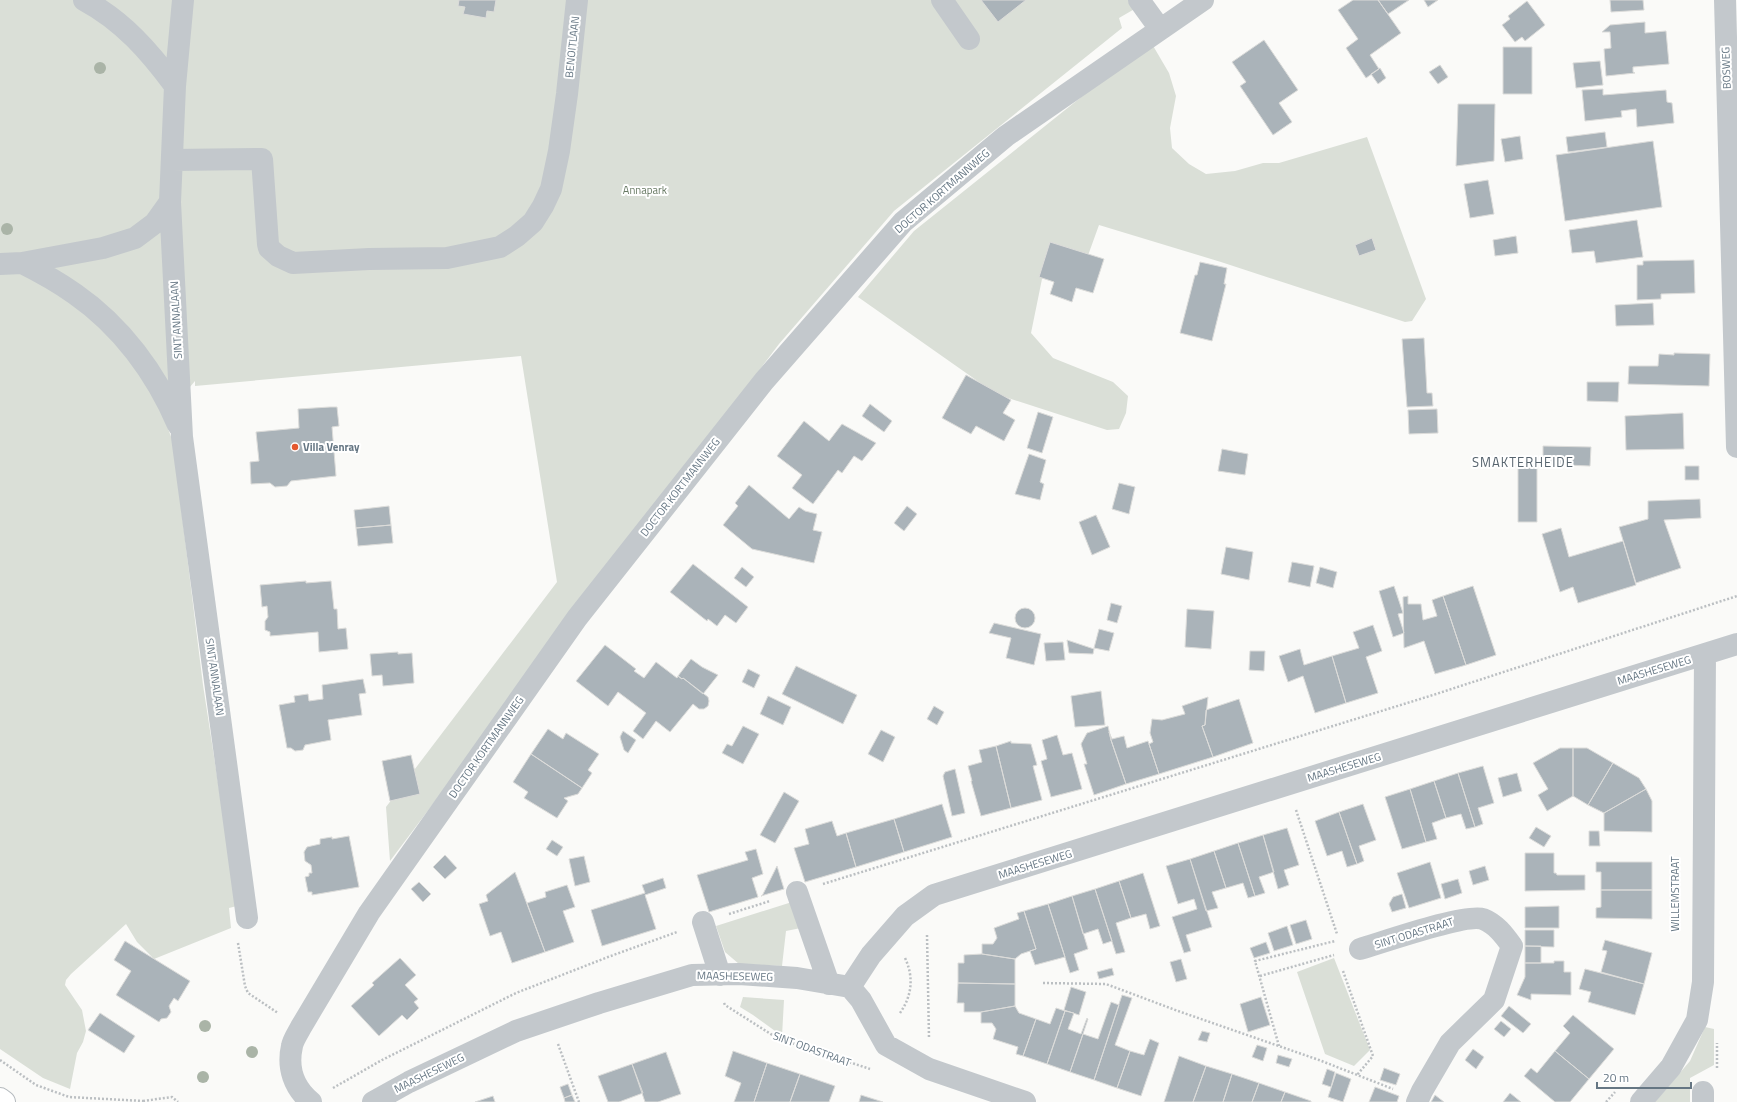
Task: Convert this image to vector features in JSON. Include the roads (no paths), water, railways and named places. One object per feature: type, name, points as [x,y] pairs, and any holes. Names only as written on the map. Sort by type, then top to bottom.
[{"type":"main road","points":[[0,1099],[4,1102]]},
{"type":"street","points":[[84,0],[118,22],[138,40],[156,60],[175,86]]},
{"type":"street","name":"SINT ANNALAAN","points":[[183,0],[175,86],[170,202],[182,437],[247,918]]},
{"type":"street","name":"BENOITLAAN","points":[[172,160],[262,159],[269,248],[278,256],[293,263],[369,259],[447,258],[500,247],[517,236],[533,222],[551,189],[567,94],[576,0]]},
{"type":"street","points":[[942,0],[969,39]]},
{"type":"street","points":[[1138,0],[1160,29]]},
{"type":"street","name":"DOCTOR KORTMANNWEG","points":[[310,1102],[295,1083],[290,1064],[292,1045],[301,1027],[369,913],[577,618],[764,381],[903,222],[1006,136],[1203,0]]},
{"type":"street","name":"BOSWEG","points":[[1724,0],[1737,447]]},
{"type":"street","name":"SINT ANNALAAN","points":[[9,262],[103,248],[135,238],[155,223],[170,202]]},
{"type":"street","name":"SINT ANNALAAN","points":[[9,262],[75,293],[91,306],[126,340],[155,380],[172,413],[182,437]]},
{"type":"street","name":"MAASHESEWEG","points":[[373,1102],[409,1082],[516,1031],[599,1003],[692,975],[739,974],[797,978],[850,987],[871,955],[904,916],[934,895],[1737,644]]},
{"type":"street","points":[[1641,1102],[1671,1067],[1697,1020],[1703,982],[1705,654]]},
{"type":"street","points":[[797,892],[829,984]]},
{"type":"street","name":"SINT ODASTRAAT","points":[[1360,949],[1460,919],[1482,918],[1500,930],[1512,946],[1494,1000],[1450,1043],[1418,1100]]},
{"type":"street","points":[[703,922],[720,974]]},
{"type":"street","points":[[850,987],[861,1000],[886,1045],[929,1069],[1025,1102]]},
{"type":"place","name":"Villa Venray","points":[[295,447]]},
{"type":"district","name":"SMAKTERHEIDE","points":[[1523,462]]},
{"type":"park label","name":"Annapark","points":[[645,190]]}]
